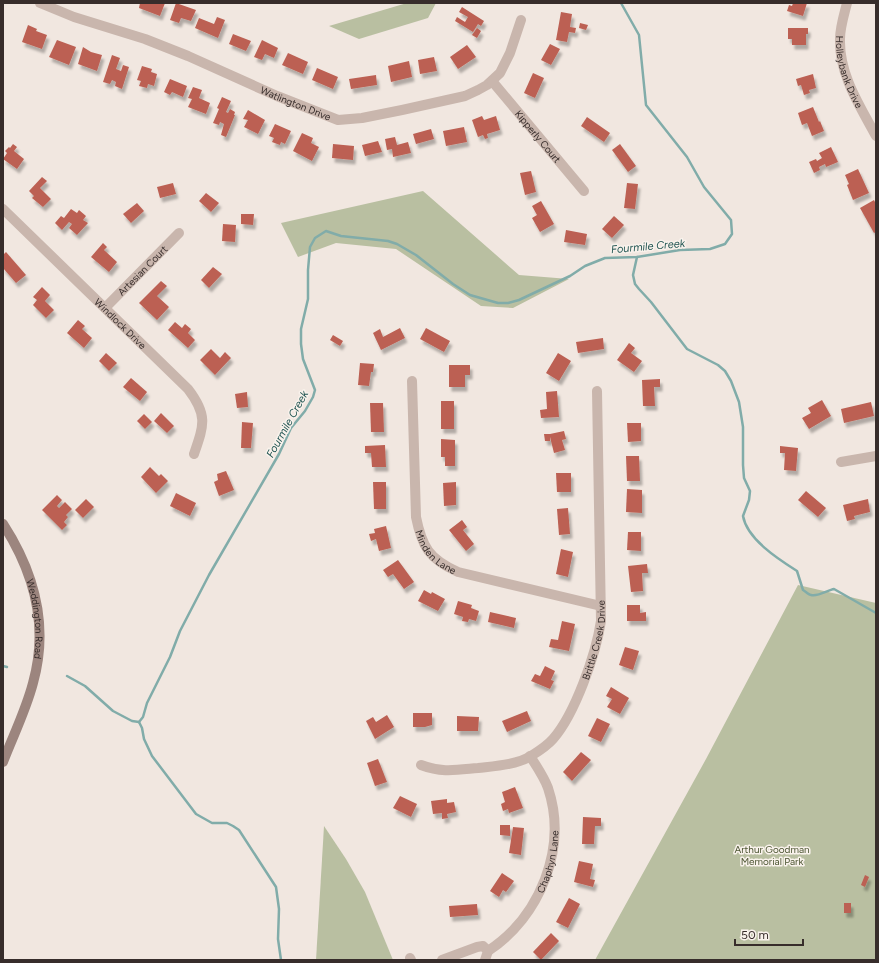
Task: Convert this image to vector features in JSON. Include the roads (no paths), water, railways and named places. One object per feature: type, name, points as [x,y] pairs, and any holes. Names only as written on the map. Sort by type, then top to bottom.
[{"type":"main road","name":"Weddington Road","points":[[3,524],[22,557],[29,577],[38,611],[39,637],[38,660],[33,683],[3,762]]},
{"type":"street","name":"Watlington Drive","points":[[40,3],[74,17],[145,39],[188,56],[277,96],[338,120],[362,118],[465,96],[478,90],[492,82],[500,73],[510,53],[521,20]]},
{"type":"street","name":"Holleybank Drive","points":[[847,3],[841,26],[840,38],[842,66],[853,92],[876,136]]},
{"type":"street","name":"Kipperly Court","points":[[492,82],[584,191]]},
{"type":"street","name":"Windlock Drive","points":[[3,210],[188,389],[196,399],[200,407],[202,423],[194,454]]},
{"type":"street","name":"Artesian Court","points":[[105,308],[179,233]]},
{"type":"street","name":"Minden Lane","points":[[412,381],[416,516],[423,543],[430,553],[442,564],[458,572],[601,606]]},
{"type":"street","name":"Brittle Creek Drive","points":[[421,765],[442,771],[494,766],[521,760],[545,747],[554,738],[577,698],[596,647],[601,621],[597,391]]},
{"type":"street","points":[[841,462],[876,456]]},
{"type":"street","name":"Chaphyn Lane","points":[[442,960],[483,946],[486,956],[519,924],[530,908],[543,884],[553,850],[553,813],[548,788],[530,756]]},
{"type":"waterway","name":"Fourmile Creek","points":[[139,722],[143,717],[147,703],[170,657],[180,631],[209,575],[279,454],[291,428],[305,411],[313,397],[315,390],[303,359],[301,329],[308,299],[310,247],[315,238],[326,231],[341,236],[388,241],[397,244],[416,255],[453,284],[470,295],[498,303],[508,303],[519,300],[570,276],[585,266],[605,258],[637,257],[680,250],[710,249],[725,244],[732,234],[731,220],[704,187],[687,157],[646,105],[639,35],[621,3]]},
{"type":"waterway","points":[[637,257],[633,275],[635,284],[651,302],[687,349],[718,365],[725,371],[731,381],[739,402],[743,427],[744,478],[750,491],[749,500],[743,516],[750,533],[764,548],[797,571],[803,590],[808,594],[817,595],[834,589],[876,613]]},
{"type":"waterway","points":[[3,666],[7,667]]},
{"type":"waterway","points":[[67,676],[85,686],[113,711],[132,721],[139,722]]},
{"type":"waterway","name":"Fourmile Creek","points":[[139,722],[144,739],[152,756],[196,814],[212,823],[227,823],[239,830],[276,887],[279,909],[278,939],[281,960]]},
{"type":"park label","name":"Arthur Goodman Memorial Park","points":[[772,854]]}]
